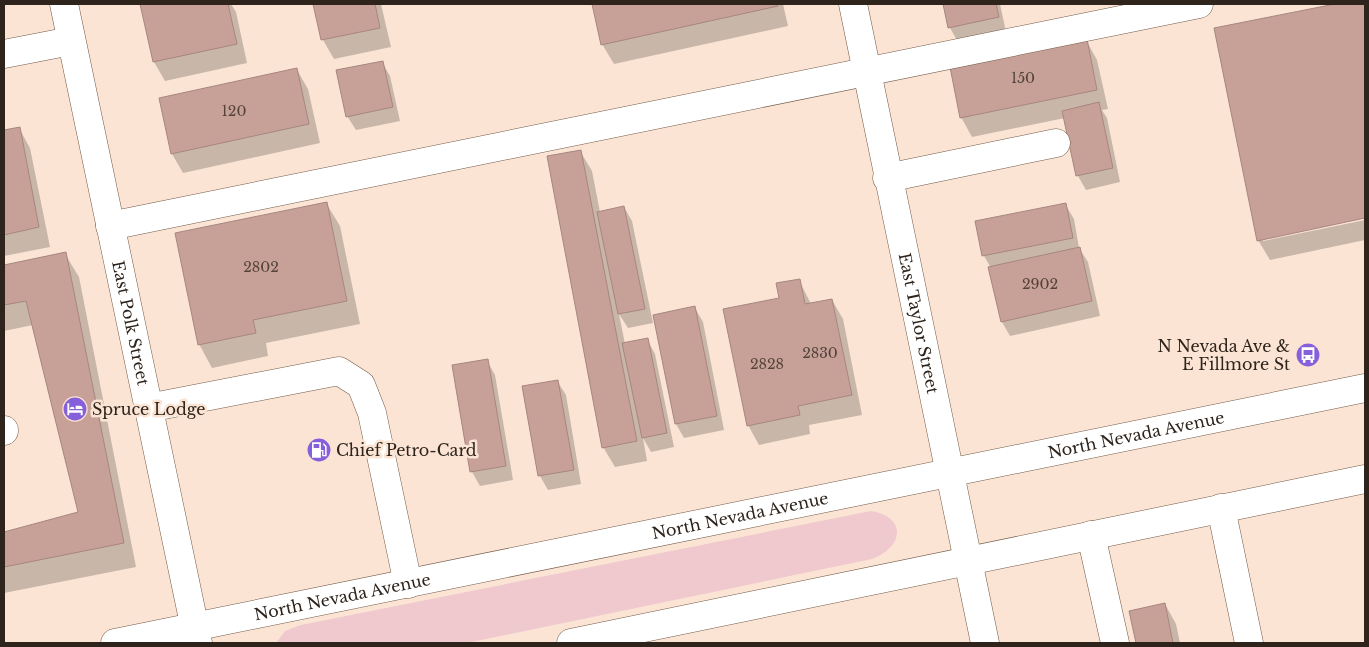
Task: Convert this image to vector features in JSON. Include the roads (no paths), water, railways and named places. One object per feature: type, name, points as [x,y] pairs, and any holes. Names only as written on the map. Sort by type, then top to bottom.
[{"type":"main road","name":"East Polk Street","points":[[64,4],[196,635]]},
{"type":"main road","name":"East Taylor Street","points":[[852,4],[948,474],[985,643]]},
{"type":"main road","points":[[110,226],[1200,4]]},
{"type":"main road","points":[[4,54],[72,41]]},
{"type":"main road","points":[[887,178],[1056,143]]},
{"type":"main road","points":[[148,408],[339,371],[361,385],[372,413],[408,584]]},
{"type":"main road","name":"North Nevada Avenue","points":[[115,643],[196,635],[408,584],[1365,388]]},
{"type":"main road","points":[[571,643],[1365,479]]},
{"type":"main road","points":[[1221,508],[1248,643]]},
{"type":"main road","points":[[1091,535],[1115,643]]},
{"type":"place","name":"N Nevada Ave & E Fillmore St","points":[[1308,355]]},
{"type":"place","name":"Spruce Lodge","points":[[75,409]]},
{"type":"place","name":"Chief Petro-Card","points":[[319,450]]}]
